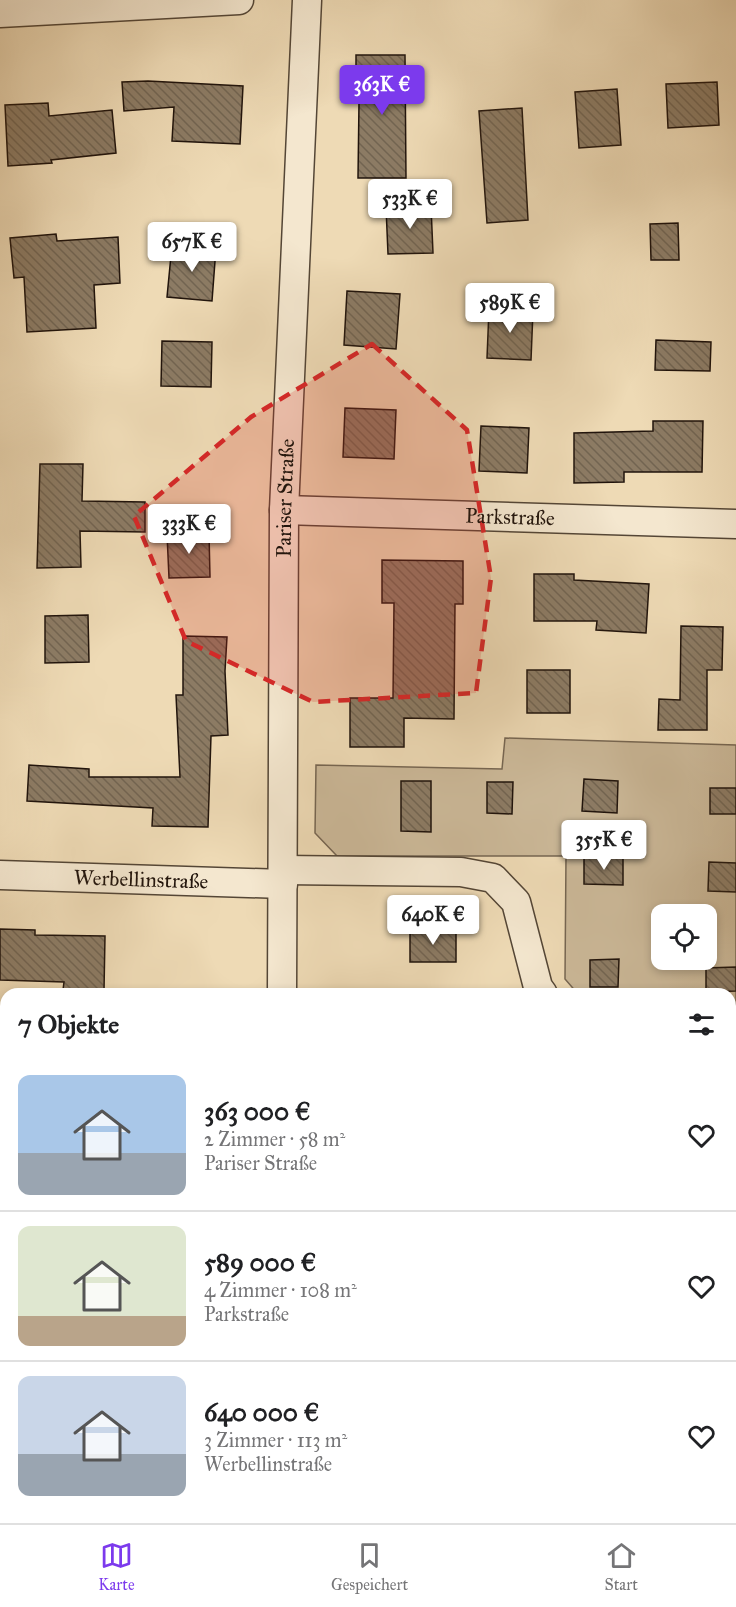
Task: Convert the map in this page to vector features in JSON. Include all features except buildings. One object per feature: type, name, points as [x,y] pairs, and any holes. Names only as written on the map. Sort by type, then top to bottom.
[{"type":"street","points":[[0,13],[239,0]]},
{"type":"street","name":"Pariser Straße","points":[[282,988],[284,510],[307,0]]},
{"type":"street","name":"Parkstraße","points":[[284,510],[736,524]]},
{"type":"street","name":"Werbellinstraße","points":[[0,875],[283,877],[461,872],[493,878],[516,902],[535,977],[540,988]]},
{"type":"highlighted area","points":[[372,344],[467,430],[491,578],[476,693],[313,702],[186,641],[134,516],[251,417]]},
{"type":"shaded area","points":[[505,738],[736,745],[736,988],[573,988],[565,979],[566,856],[337,856],[315,833],[316,765],[502,769]]}]
